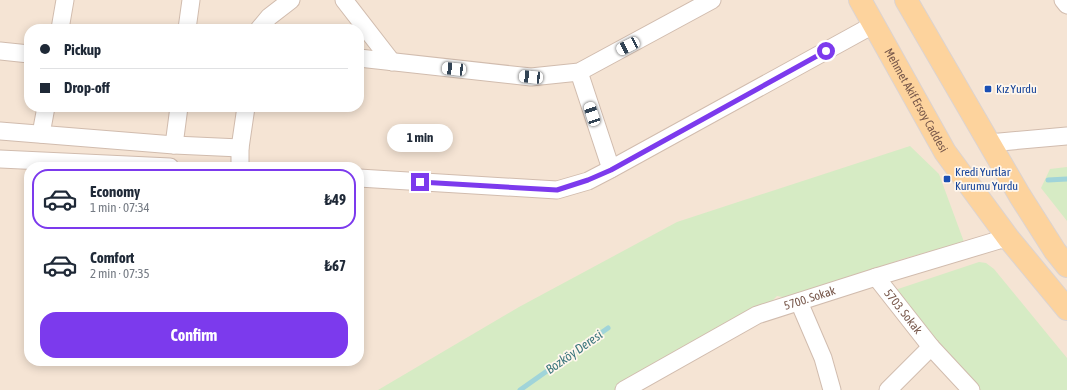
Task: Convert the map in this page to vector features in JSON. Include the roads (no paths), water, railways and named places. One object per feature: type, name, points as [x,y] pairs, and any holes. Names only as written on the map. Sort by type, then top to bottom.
[{"type":"main road","name":"Mehmet Akif Ersoy Caddesi","points":[[860,0],[945,152],[1009,239],[1067,310]]},
{"type":"main road","points":[[906,0],[988,144],[1043,233],[1067,266]]},
{"type":"street","points":[[61,24],[65,0]]},
{"type":"street","points":[[189,24],[191,0]]},
{"type":"street","points":[[263,24],[269,17],[291,0]]},
{"type":"street","points":[[344,0],[363,24]]},
{"type":"street","points":[[364,59],[531,77],[579,72],[712,0]]},
{"type":"street","points":[[1063,0],[1067,5]]},
{"type":"street","points":[[364,178],[557,190],[588,180],[611,170],[873,25]]},
{"type":"street","points":[[364,26],[392,62]]},
{"type":"street","points":[[0,51],[24,53]]},
{"type":"street","points":[[579,72],[611,170]]},
{"type":"street","points":[[41,134],[45,112]]},
{"type":"street","points":[[174,145],[178,112]]},
{"type":"street","points":[[240,162],[240,148],[245,112]]},
{"type":"street","points":[[0,131],[174,145],[240,148]]},
{"type":"street","points":[[988,144],[1067,136]]},
{"type":"street","points":[[0,159],[64,162]]},
{"type":"street","name":"5700. Sokak","points":[[624,390],[757,315],[876,277],[999,240],[1009,239]]},
{"type":"street","name":"5703. Sokak","points":[[876,277],[931,347],[971,390]]},
{"type":"street","points":[[799,302],[823,358],[832,390]]},
{"type":"street","name":"5703. Sokak","points":[[888,390],[931,347]]},
{"type":"waterway","name":"Bozköy Deresi","points":[[1048,180],[1067,179]]},
{"type":"waterway","name":"Bozköy Deresi","points":[[520,390],[608,328]]},
{"type":"place","name":"Kız Yurdu","points":[[988,89]]},
{"type":"place","name":"Kredi Yurtlar Kurumu Yurdu","points":[[947,179]]}]
